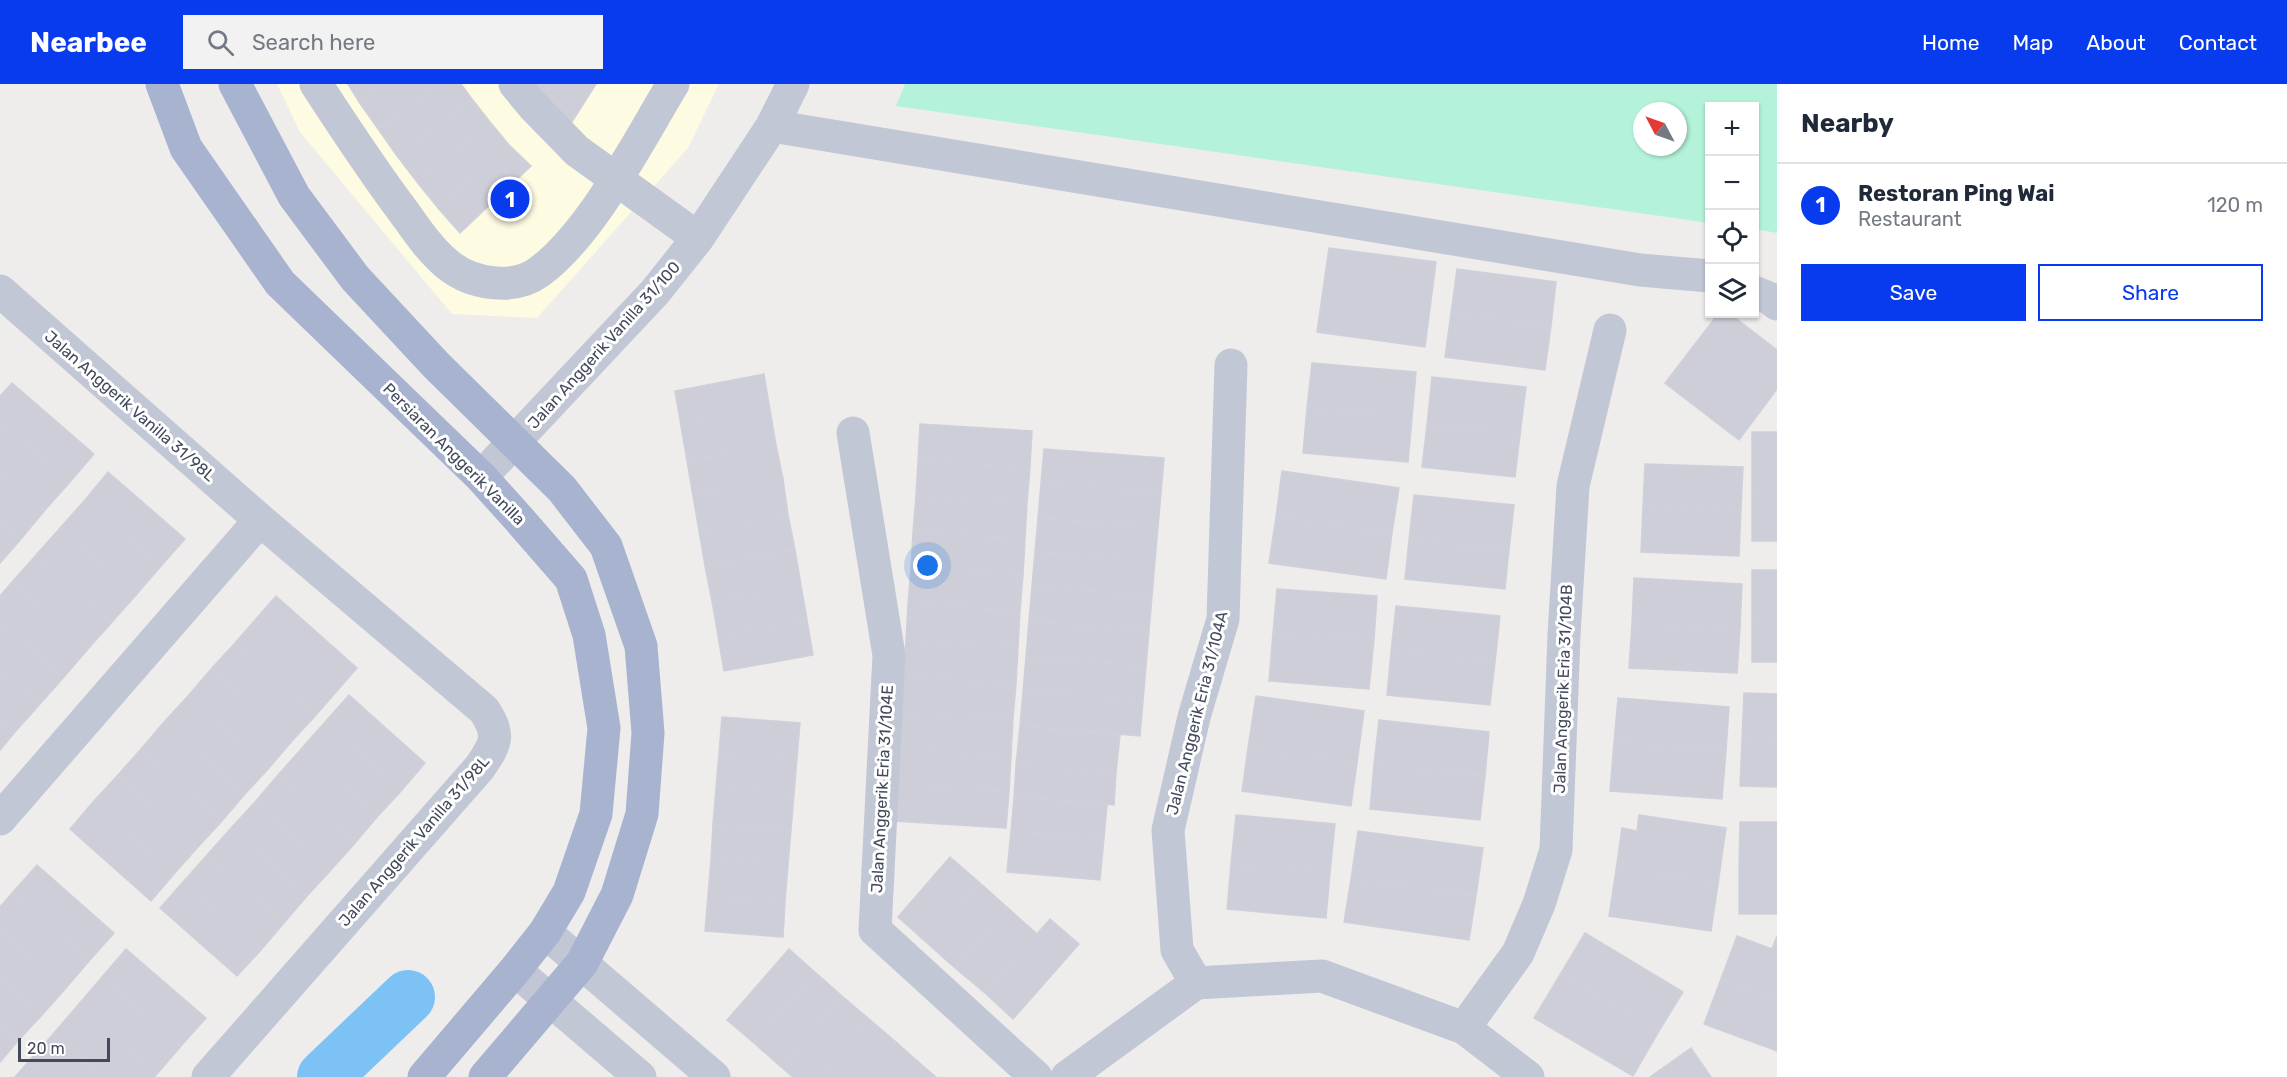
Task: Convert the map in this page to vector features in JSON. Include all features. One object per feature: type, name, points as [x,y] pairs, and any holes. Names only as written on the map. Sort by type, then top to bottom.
[{"type":"main road","name":"Persiaran Anggerik Vanilla","points":[[162,84],[186,148],[280,283],[481,477],[571,579],[589,635],[604,728],[596,814],[569,892],[545,933],[423,1077]]},
{"type":"main road","points":[[236,84],[294,196],[355,278],[436,365],[562,489],[606,546],[641,646],[648,733],[642,814],[617,895],[582,963],[485,1077]]},
{"type":"street","points":[[316,84],[355,144],[427,243],[447,264],[474,279],[513,284],[538,273],[570,243],[615,180],[673,84]]},
{"type":"street","points":[[515,84],[534,107],[578,151],[698,238]]},
{"type":"street","name":"Jalan Anggerik Vanilla 31/100","points":[[481,477],[655,292],[698,238],[772,126],[793,84]]},
{"type":"street","points":[[772,126],[1640,270],[1705,276]]},
{"type":"street","points":[[1759,294],[1777,304]]},
{"type":"street","name":"Jalan Anggerik Vanilla 31/98L","points":[[1,295],[260,520],[484,710],[496,733],[495,746],[480,767],[208,1077]]},
{"type":"street","name":"Jalan Anggerik Eria 31/104B","points":[[1464,1028],[1518,953],[1539,904],[1556,850],[1564,635],[1573,486],[1610,330]]},
{"type":"street","name":"Jalan Anggerik Eria 31/104A","points":[[1196,983],[1177,950],[1168,830],[1194,717],[1222,620],[1231,365]]},
{"type":"street","name":"Jalan Anggerik Eria 31/104E","points":[[853,433],[889,655],[875,930],[1036,1077]]},
{"type":"street","points":[[0,819],[260,520]]},
{"type":"street","points":[[545,933],[714,1077]]},
{"type":"street","points":[[515,970],[640,1077]]},
{"type":"street","points":[[1067,1077],[1196,983],[1322,976],[1464,1028],[1528,1077]]},
{"type":"shaded area","points":[[277,84],[719,84],[688,148],[537,318],[452,314],[300,132]]},
{"type":"green space","points":[[905,84],[1777,84],[1777,233],[1759,230],[1759,102],[1705,102],[1705,222],[896,106]]},
{"type":"building","points":[[348,84],[386,84],[359,102]]},
{"type":"building","points":[[386,84],[442,84],[378,129],[359,102]]},
{"type":"building","points":[[442,84],[461,84],[472,99],[397,156],[378,129]]},
{"type":"building","points":[[535,84],[596,84],[570,125]]},
{"type":"building","points":[[472,99],[490,122],[417,182],[397,156]]},
{"type":"building","points":[[490,122],[509,145],[438,208],[417,182]]},
{"type":"building","points":[[509,145],[531,166],[460,233],[438,208]]},
{"type":"building","points":[[1329,248],[1436,262],[1425,347],[1317,332]]},
{"type":"building","points":[[1457,269],[1556,282],[1551,326],[1451,313]]},
{"type":"building","points":[[1451,313],[1551,326],[1545,370],[1445,357]]},
{"type":"building","points":[[1715,318],[1735,318],[1777,350],[1777,389],[1739,440],[1665,383]]},
{"type":"building","points":[[1312,363],[1416,372],[1412,418],[1307,408]]},
{"type":"building","points":[[764,374],[770,410],[681,426],[675,391]]},
{"type":"building","points":[[1432,377],[1526,387],[1520,435],[1427,425]]},
{"type":"building","points":[[12,383],[94,454],[70,482],[0,422],[0,396]]},
{"type":"building","points":[[1307,408],[1412,418],[1408,462],[1303,453]]},
{"type":"building","points":[[770,410],[776,445],[687,461],[681,426]]},
{"type":"building","points":[[0,422],[70,482],[45,510],[0,472]]},
{"type":"building","points":[[920,424],[1032,431],[1030,467],[918,461]]},
{"type":"building","points":[[1427,425],[1520,435],[1515,477],[1422,467]]},
{"type":"building","points":[[1752,432],[1777,432],[1777,494],[1752,494]]},
{"type":"building","points":[[776,445],[783,479],[693,496],[687,461]]},
{"type":"building","points":[[1044,449],[1164,458],[1161,493],[1041,483]]},
{"type":"building","points":[[918,461],[1030,467],[1027,503],[916,496]]},
{"type":"building","points":[[1645,464],[1743,467],[1741,509],[1643,506]]},
{"type":"building","points":[[1282,471],[1399,488],[1392,533],[1276,517]]},
{"type":"building","points":[[0,472],[45,510],[21,539],[0,521]]},
{"type":"building","points":[[108,472],[185,539],[161,566],[85,500]]},
{"type":"building","points":[[783,479],[788,515],[699,531],[693,496]]},
{"type":"building","points":[[1041,483],[1161,493],[1158,527],[1038,518]]},
{"type":"building","points":[[1752,494],[1777,494],[1777,541],[1752,541]]},
{"type":"building","points":[[1414,495],[1514,505],[1509,550],[1409,540]]},
{"type":"building","points":[[916,496],[1027,503],[1025,539],[913,532]]},
{"type":"building","points":[[85,500],[161,566],[137,594],[60,528]]},
{"type":"building","points":[[1643,506],[1741,509],[1739,556],[1641,552]]},
{"type":"building","points":[[788,515],[795,550],[705,566],[699,531]]},
{"type":"building","points":[[1276,517],[1392,533],[1386,579],[1269,563]]},
{"type":"building","points":[[1038,518],[1158,527],[1155,561],[1035,552]]},
{"type":"building","points":[[0,521],[21,539],[0,563]]},
{"type":"building","points":[[60,528],[137,594],[112,622],[36,555]]},
{"type":"building","points":[[913,532],[1025,539],[1023,575],[911,568]]},
{"type":"building","points":[[1409,540],[1509,550],[1505,589],[1405,579]]},
{"type":"building","points":[[795,550],[801,585],[712,601],[705,566]]},
{"type":"building","points":[[1035,552],[1155,561],[1152,596],[1032,586]]},
{"type":"building","points":[[36,555],[112,622],[88,649],[12,582]]},
{"type":"building","points":[[911,568],[1023,575],[1020,611],[908,604]]},
{"type":"building","points":[[1752,570],[1777,570],[1777,617],[1752,617]]},
{"type":"building","points":[[1634,578],[1742,584],[1740,629],[1632,624]]},
{"type":"building","points":[[12,582],[88,649],[64,677],[0,621],[0,596]]},
{"type":"building","points":[[801,585],[807,620],[718,636],[712,601]]},
{"type":"building","points":[[1032,586],[1152,596],[1149,631],[1029,621]]},
{"type":"building","points":[[1277,589],[1377,596],[1374,640],[1273,633]]},
{"type":"building","points":[[276,596],[357,668],[316,715],[235,643]]},
{"type":"building","points":[[908,604],[1020,611],[1018,647],[906,641]]},
{"type":"building","points":[[1396,606],[1500,616],[1495,662],[1391,652]]},
{"type":"building","points":[[1752,617],[1777,617],[1777,662],[1752,662]]},
{"type":"building","points":[[807,620],[813,655],[724,671],[718,636]]},
{"type":"building","points":[[0,621],[64,677],[40,704],[0,669]]},
{"type":"building","points":[[1029,621],[1149,631],[1146,666],[1026,657]]},
{"type":"building","points":[[1632,624],[1740,629],[1737,673],[1629,668]]},
{"type":"building","points":[[1273,633],[1374,640],[1369,689],[1269,681]]},
{"type":"building","points":[[906,641],[1018,647],[1016,683],[904,677]]},
{"type":"building","points":[[235,643],[316,715],[292,741],[211,669]]},
{"type":"building","points":[[1391,652],[1495,662],[1490,705],[1387,695]]},
{"type":"building","points":[[1026,657],[1146,666],[1143,701],[1023,692]]},
{"type":"building","points":[[0,669],[40,704],[15,732],[0,718]]},
{"type":"building","points":[[211,669],[292,741],[269,768],[188,696]]},
{"type":"building","points":[[904,677],[1016,683],[1013,719],[901,713]]},
{"type":"building","points":[[1023,692],[1143,701],[1140,736],[1020,726]]},
{"type":"building","points":[[1744,693],[1777,694],[1777,740],[1742,739]]},
{"type":"building","points":[[349,695],[425,763],[402,790],[325,722]]},
{"type":"building","points":[[188,696],[269,768],[245,794],[164,722]]},
{"type":"building","points":[[1256,696],[1364,711],[1357,763],[1248,748]]},
{"type":"building","points":[[1618,698],[1729,707],[1726,751],[1614,742]]},
{"type":"building","points":[[901,713],[1013,719],[1011,756],[899,749]]},
{"type":"building","points":[[722,717],[800,723],[797,758],[719,753]]},
{"type":"building","points":[[0,718],[15,732],[0,750]]},
{"type":"building","points":[[1379,720],[1489,732],[1485,776],[1374,764]]},
{"type":"building","points":[[164,722],[245,794],[222,821],[141,749]]},
{"type":"building","points":[[325,722],[402,790],[378,816],[302,748]]},
{"type":"building","points":[[1020,726],[1120,735],[1116,773],[1016,765]]},
{"type":"building","points":[[1742,739],[1777,740],[1777,787],[1740,786]]},
{"type":"building","points":[[1614,742],[1726,751],[1722,799],[1610,791]]},
{"type":"building","points":[[302,748],[378,816],[355,843],[278,775]]},
{"type":"building","points":[[1248,748],[1357,763],[1351,806],[1242,791]]},
{"type":"building","points":[[141,749],[222,821],[198,847],[117,776]]},
{"type":"building","points":[[899,749],[1011,756],[1009,792],[897,785]]},
{"type":"building","points":[[719,753],[797,758],[794,794],[716,788]]},
{"type":"building","points":[[1374,764],[1485,776],[1480,820],[1370,809]]},
{"type":"building","points":[[1016,765],[1116,773],[1114,805],[1014,797]]},
{"type":"building","points":[[278,775],[355,843],[331,870],[255,802]]},
{"type":"building","points":[[117,776],[198,847],[174,874],[93,802]]},
{"type":"building","points":[[897,785],[1009,792],[1006,828],[894,821]]},
{"type":"building","points":[[716,788],[794,794],[791,830],[713,824]]},
{"type":"building","points":[[1014,797],[1107,804],[1104,838],[1011,831]]},
{"type":"building","points":[[93,802],[174,874],[151,901],[70,829]]},
{"type":"building","points":[[255,802],[331,870],[307,896],[231,828]]},
{"type":"building","points":[[1236,815],[1335,824],[1330,873],[1231,864]]},
{"type":"building","points":[[1639,815],[1726,828],[1718,884],[1616,870],[1622,828],[1637,831]]},
{"type":"building","points":[[1740,822],[1777,822],[1777,868],[1739,868]]},
{"type":"building","points":[[713,824],[791,830],[788,865],[711,860]]},
{"type":"building","points":[[231,828],[307,896],[284,923],[207,855]]},
{"type":"building","points":[[1011,831],[1104,838],[1100,880],[1007,872]]},
{"type":"building","points":[[1358,831],[1483,848],[1476,896],[1351,879]]},
{"type":"building","points":[[207,855],[284,923],[261,950],[183,882]]},
{"type":"building","points":[[950,857],[980,883],[927,943],[898,917]]},
{"type":"building","points":[[711,860],[788,865],[785,901],[708,895]]},
{"type":"building","points":[[1231,864],[1330,873],[1326,918],[1227,909]]},
{"type":"building","points":[[37,865],[114,933],[90,960],[13,892]]},
{"type":"building","points":[[1739,868],[1777,868],[1777,914],[1739,914]]},
{"type":"building","points":[[1616,870],[1718,884],[1711,931],[1609,916]]},
{"type":"building","points":[[1351,879],[1476,896],[1469,940],[1344,922]]},
{"type":"building","points":[[183,882],[261,950],[237,976],[160,908]]},
{"type":"building","points":[[980,883],[1008,908],[955,968],[927,943]]},
{"type":"building","points":[[13,892],[90,960],[66,988],[0,930],[0,907]]},
{"type":"building","points":[[708,895],[785,901],[783,937],[705,931]]},
{"type":"building","points":[[1008,908],[1037,934],[985,993],[955,968]]},
{"type":"building","points":[[1050,919],[1079,944],[1013,1019],[985,993]]},
{"type":"building","points":[[0,930],[66,988],[42,1015],[0,979]]},
{"type":"building","points":[[1585,933],[1683,992],[1659,1031],[1561,973]]},
{"type":"building","points":[[1737,936],[1772,949],[1777,936],[1777,1000],[1721,979]]},
{"type":"building","points":[[126,949],[206,1018],[181,1046],[102,977]]},
{"type":"building","points":[[789,949],[816,973],[754,1043],[727,1020]]},
{"type":"building","points":[[816,973],[842,996],[781,1067],[754,1043]]},
{"type":"building","points":[[1561,973],[1659,1031],[1633,1076],[1534,1018]]},
{"type":"building","points":[[102,977],[181,1046],[157,1074],[78,1005]]},
{"type":"building","points":[[0,979],[42,1015],[17,1042],[0,1027]]},
{"type":"building","points":[[1721,979],[1777,1000],[1777,1051],[1704,1024]]},
{"type":"building","points":[[842,996],[869,1019],[819,1077],[793,1077],[781,1067]]},
{"type":"building","points":[[78,1005],[157,1074],[154,1077],[104,1077],[54,1033]]},
{"type":"building","points":[[869,1019],[896,1042],[866,1077],[819,1077]]},
{"type":"building","points":[[0,1027],[17,1042],[0,1062]]},
{"type":"building","points":[[54,1033],[104,1077],[48,1077],[29,1061]]},
{"type":"building","points":[[896,1042],[923,1066],[913,1077],[866,1077]]},
{"type":"building","points":[[1691,1048],[1711,1077],[1650,1077]]},
{"type":"building","points":[[29,1061],[48,1077],[15,1077]]},
{"type":"building","points":[[923,1066],[936,1077],[913,1077]]},
{"type":"waterway","points":[[324,1077],[408,997]]},
{"type":"place","name":"Restoran Ping Wai","points":[[510,199]]}]
